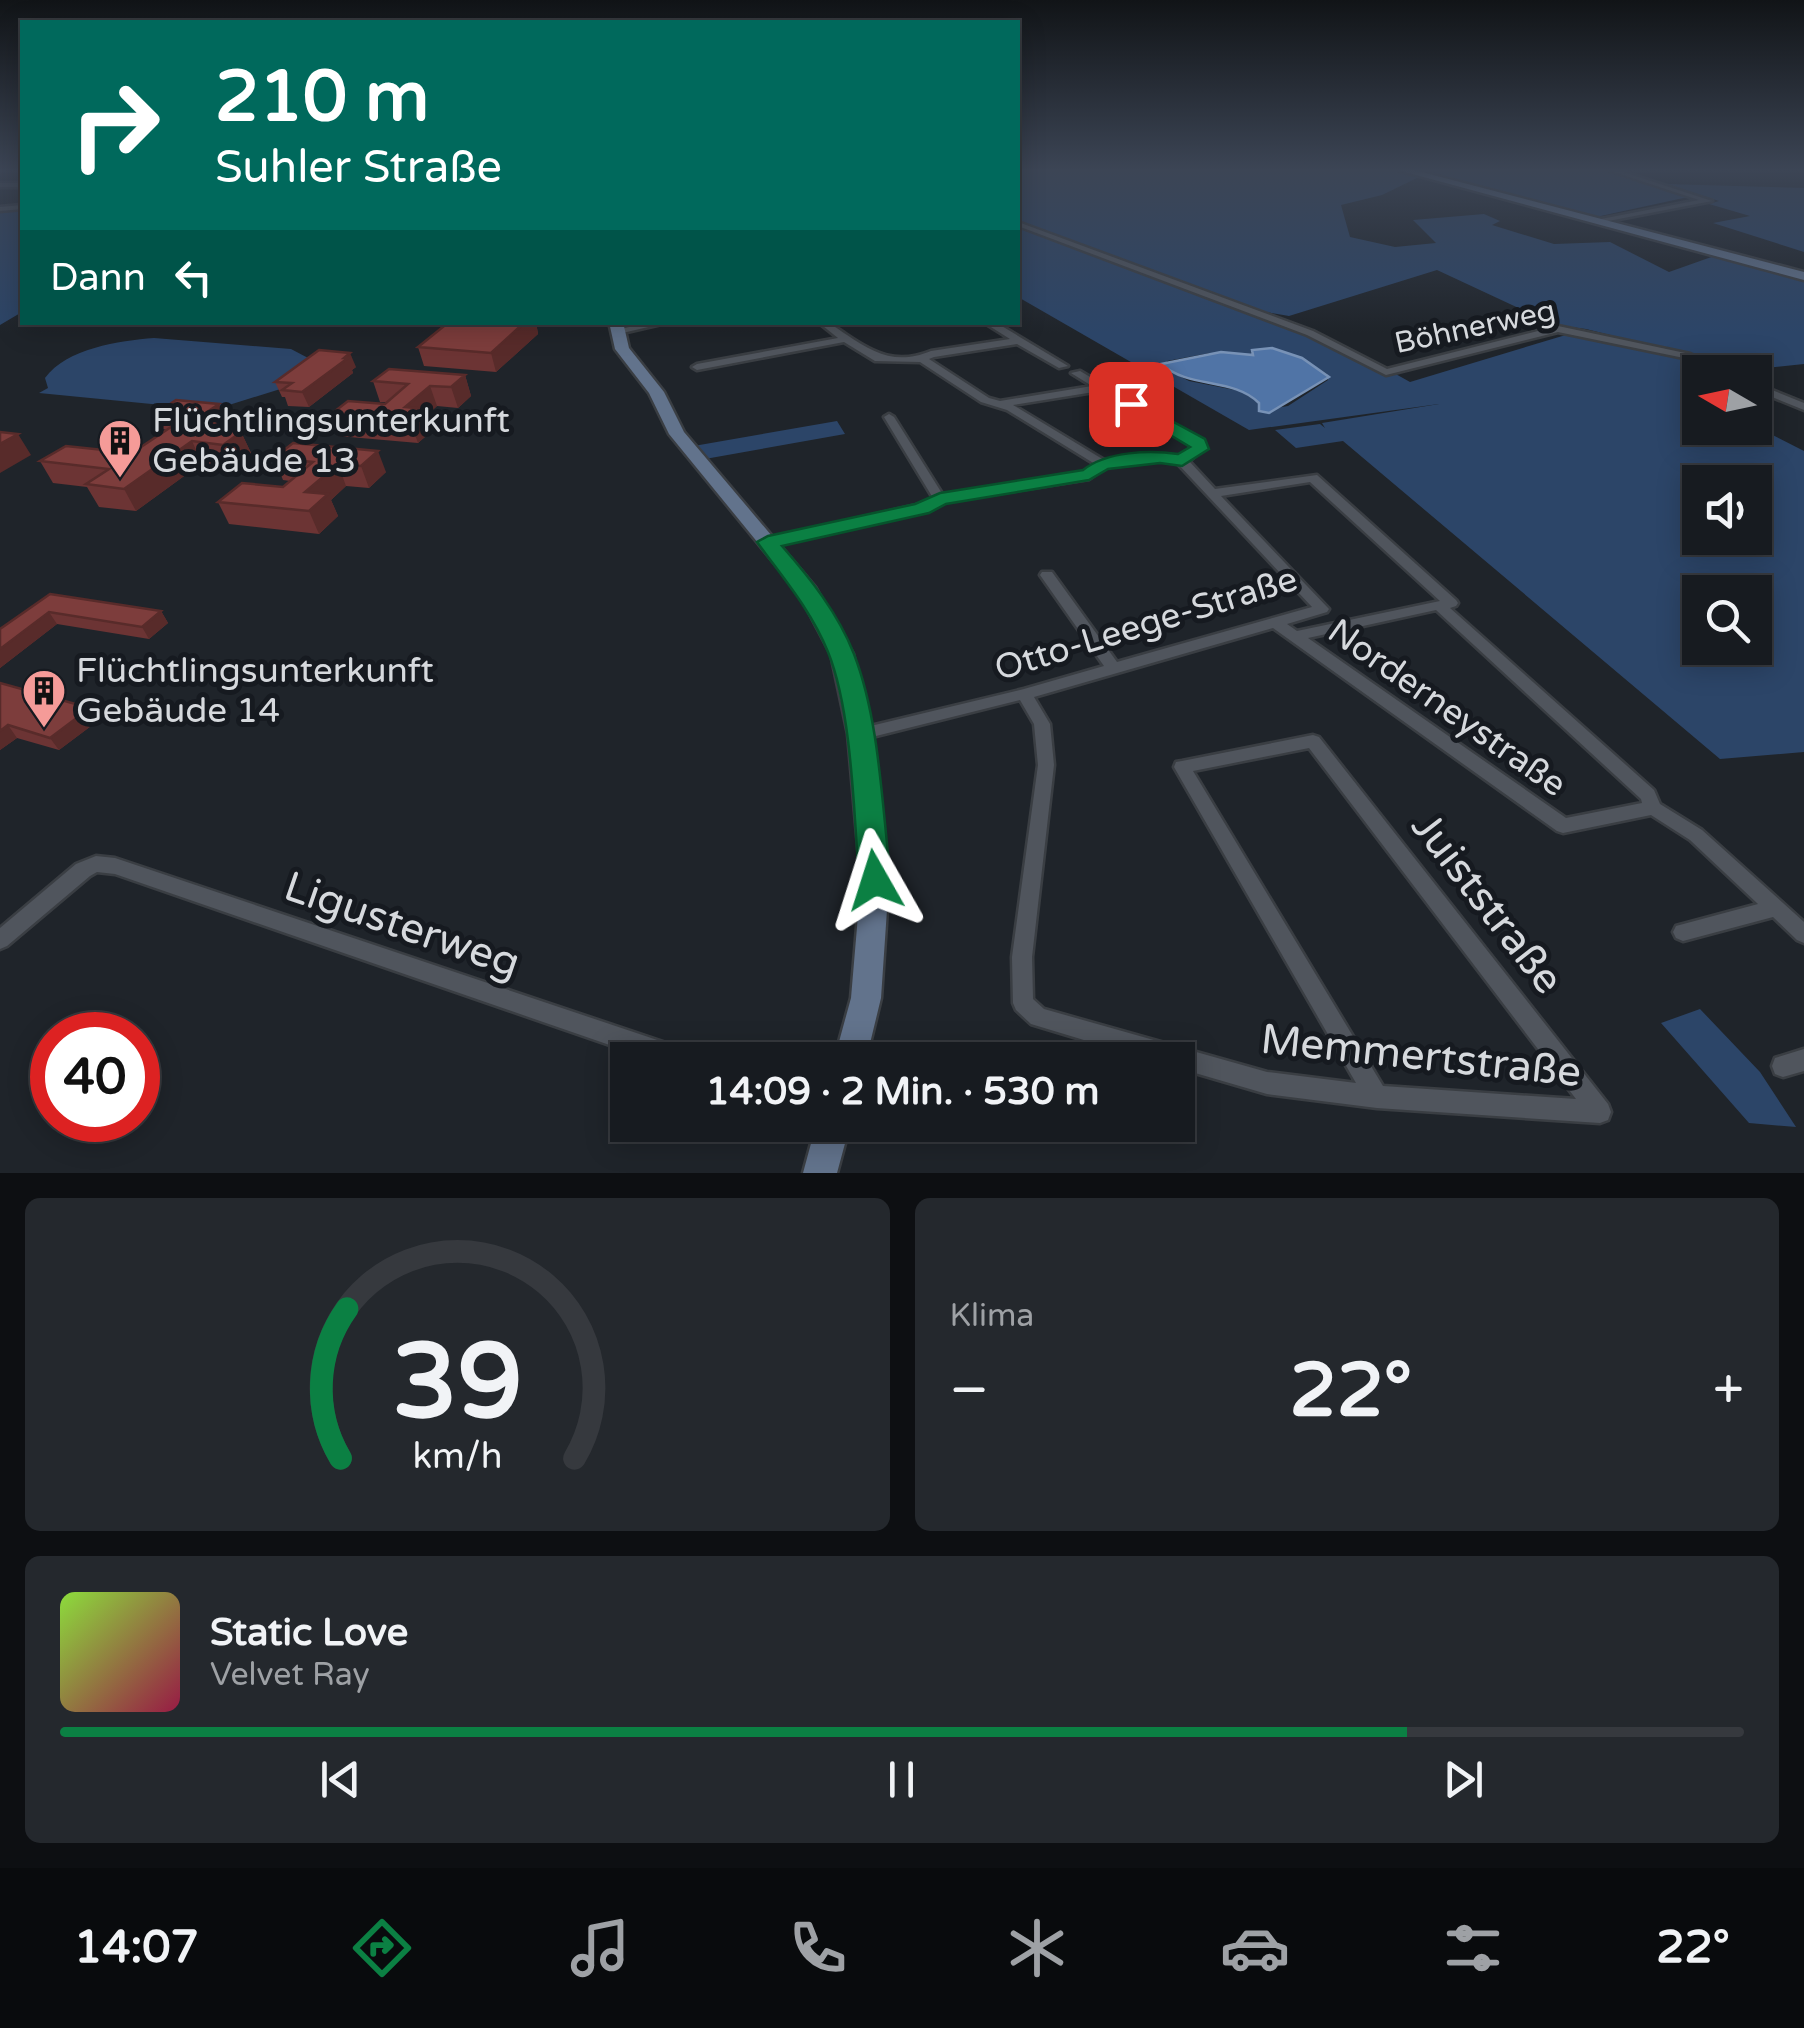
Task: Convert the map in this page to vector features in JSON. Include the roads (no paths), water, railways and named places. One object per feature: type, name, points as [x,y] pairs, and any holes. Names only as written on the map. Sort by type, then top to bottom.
[{"type":"street","points":[[1615,224],[1804,276]]},
{"type":"street","name":"Böhnerweg","points":[[1020,225],[1310,333],[1386,372],[1558,329],[1683,355]]},
{"type":"street","points":[[826,325],[878,359],[922,359],[931,354],[1016,341]]},
{"type":"street","points":[[992,325],[1063,366]]},
{"type":"street","points":[[617,327],[622,350],[656,392],[678,434],[768,542],[828,623],[852,686],[875,880],[866,998],[855,1042]]},
{"type":"street","points":[[698,367],[846,339]]},
{"type":"street","points":[[922,359],[985,400],[1002,404],[1102,464]]},
{"type":"street","points":[[768,542],[921,508],[940,499],[1089,474],[1102,464],[1160,457],[1182,461],[1199,449],[1199,443],[1076,373]]},
{"type":"street","points":[[1002,404],[1102,388]]},
{"type":"street","points":[[1772,393],[1804,407]]},
{"type":"street","points":[[889,418],[940,499]]},
{"type":"street","name":"Otto-Leege-Straße","points":[[860,734],[1024,694],[1322,609],[1182,461]]},
{"type":"street","name":"Norderneystraße","points":[[1214,494],[1312,478],[1451,603],[1440,606]]},
{"type":"street","points":[[1047,574],[1112,668]]},
{"type":"street","points":[[1294,636],[1440,606]]},
{"type":"street","name":"Norderneystraße","points":[[1276,622],[1563,826],[1653,808],[1648,795],[1440,606]]},
{"type":"street","points":[[1322,609],[1338,625]]},
{"type":"street","name":"Memmertstraße","points":[[1024,694],[1042,724],[1046,766],[1022,956],[1022,1003],[1038,1017],[1267,1083],[1378,1097],[1600,1112]]},
{"type":"street","name":"Juiststraße","points":[[1378,1097],[1182,767],[1313,741],[1600,1112]]},
{"type":"street","points":[[1653,808],[1696,834],[1804,934]]},
{"type":"street","name":"Ligusterweg","points":[[0,940],[96,864],[115,866],[631,1042]]},
{"type":"street","points":[[1684,932],[1777,908]]},
{"type":"street","points":[[820,1173],[828,1142]]},
{"type":"place","name":"Flüchtlingsunterkunft Gebäude 13","points":[[120,479]]},
{"type":"place","name":"Flüchtlingsunterkunft Gebäude 14","points":[[44,729]]}]
